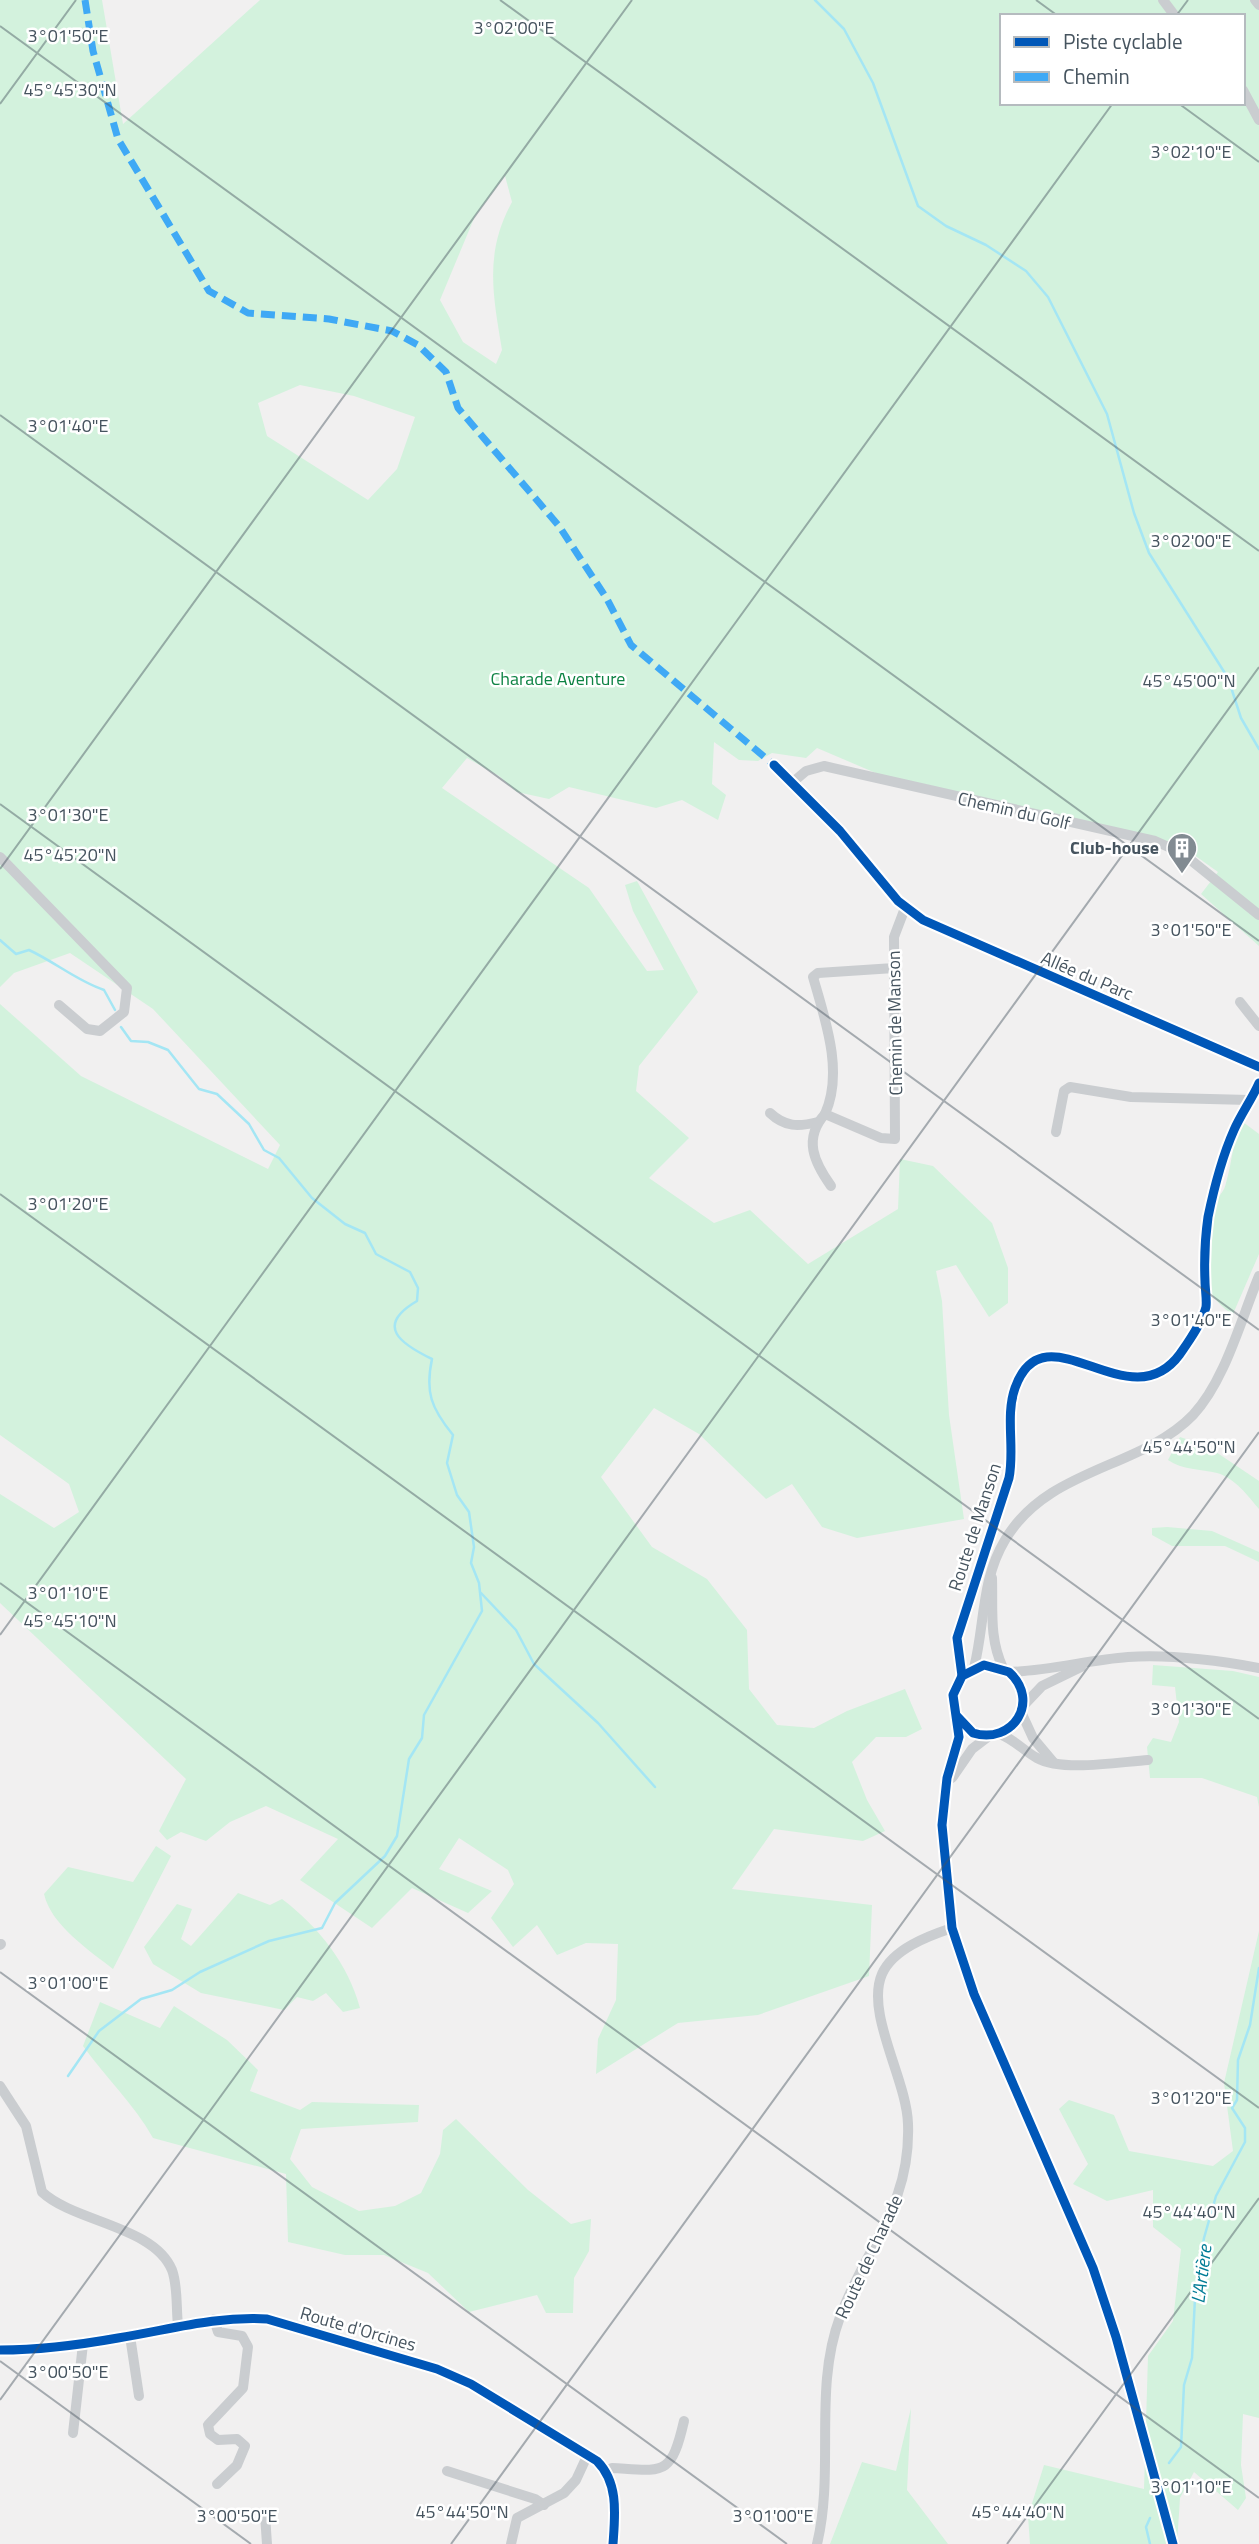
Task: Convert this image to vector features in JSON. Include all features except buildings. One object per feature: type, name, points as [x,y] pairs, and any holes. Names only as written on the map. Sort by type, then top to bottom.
[{"type":"main road","name":"Route d'Orcines","points":[[0,2350],[83,2344],[214,2319],[267,2319],[437,2369],[471,2384],[588,2454],[606,2471]]},
{"type":"main road","points":[[606,2471],[615,2505],[613,2544]]},
{"type":"street","points":[[1255,0],[1259,5]]},
{"type":"street","points":[[1245,94],[1259,120]]},
{"type":"street","points":[[774,765],[841,831],[905,908]]},
{"type":"street","name":"Chemin du Golf","points":[[793,782],[806,771],[824,766],[1155,841],[1182,853],[1259,915]]},
{"type":"street","points":[[0,857],[127,988],[124,1012],[100,1031],[80,1024],[59,1005]]},
{"type":"street","name":"Chemin de Manson","points":[[822,1118],[881,1138],[895,1139],[894,937],[905,908]]},
{"type":"street","name":"Allée du Parc","points":[[905,908],[985,949],[1259,1067]]},
{"type":"street","points":[[831,1185],[812,1154],[811,1140],[830,1104],[831,1049],[829,1030],[813,977],[818,973],[894,968]]},
{"type":"street","points":[[1240,1002],[1259,1026]]},
{"type":"street","points":[[1056,1132],[1064,1091],[1070,1087],[1131,1097],[1254,1099],[1259,1083]]},
{"type":"street","name":"Route de Manson","points":[[962,1676],[956,1642],[985,1543],[1009,1478],[1013,1460],[1012,1401],[1019,1377],[1037,1362],[1056,1356],[1075,1358],[1134,1379],[1160,1373],[1174,1361],[1206,1307],[1205,1242],[1209,1217],[1228,1144],[1254,1099]]},
{"type":"street","points":[[770,1113],[781,1123],[801,1126],[822,1118]]},
{"type":"street","points":[[974,1668],[981,1643],[984,1593],[992,1569],[1012,1528],[1047,1496],[1143,1447],[1179,1426],[1193,1414],[1216,1381],[1259,1276]]},
{"type":"street","points":[[992,1569],[995,1651],[1023,1692],[1023,1709],[1033,1738],[1056,1765]]},
{"type":"street","points":[[1173,2544],[1120,2349],[1093,2268],[974,1994],[952,1928],[943,1841],[945,1797],[959,1737],[953,1695],[962,1676],[974,1668],[993,1665],[1006,1670],[1036,1671],[1143,1656],[1196,1658],[1259,1668]]},
{"type":"street","points":[[945,1797],[958,1766],[977,1744],[1015,1724],[1023,1709],[1049,1681],[1106,1660]]},
{"type":"street","points":[[956,1715],[973,1733],[1014,1740],[1036,1758],[1056,1765],[1148,1760]]},
{"type":"street","name":"Route de Charade","points":[[817,2544],[822,2512],[829,2363],[836,2330],[856,2283],[891,2217],[901,2191],[906,2160],[908,2114],[881,2017],[879,1983],[888,1964],[902,1952],[952,1928]]},
{"type":"street","points":[[0,2086],[26,2126],[43,2192],[69,2209],[128,2232],[165,2260],[173,2274],[178,2325]]},
{"type":"street","points":[[214,2319],[218,2332],[242,2336],[248,2347],[243,2388],[208,2425],[210,2434],[218,2440],[237,2438],[245,2446],[237,2465],[217,2484]]},
{"type":"street","points":[[130,2336],[139,2396]]},
{"type":"street","points":[[73,2433],[83,2344]]},
{"type":"street","points":[[606,2471],[612,2468],[659,2470],[669,2464],[684,2421]]},
{"type":"street","points":[[511,2544],[517,2518],[544,2505],[572,2485],[588,2454]]},
{"type":"street","points":[[447,2471],[535,2499],[544,2505]]},
{"type":"street","points":[[265,2515],[267,2544]]},
{"type":"green space","name":"Charade Aventure","points":[[0,0],[102,0],[123,124],[260,0],[1259,0],[1259,946],[1201,894],[1218,872],[1183,847],[918,791],[817,748],[806,758],[772,753],[758,761],[739,760],[714,742],[712,784],[726,795],[718,820],[682,800],[656,808],[569,787],[549,799],[517,792],[499,776],[467,758],[442,788],[589,888],[647,971],[664,970],[633,911],[625,885],[637,881],[698,992],[639,1066],[636,1091],[689,1138],[649,1178],[714,1223],[750,1210],[808,1264],[898,1209],[900,1159],[933,1166],[992,1223],[1008,1268],[1008,1303],[989,1317],[956,1265],[936,1271],[942,1301],[949,1415],[964,1519],[857,1538],[822,1527],[792,1484],[766,1499],[699,1434],[654,1408],[601,1477],[652,1547],[707,1579],[747,1630],[749,1689],[777,1725],[814,1728],[847,1711],[905,1689],[922,1729],[906,1737],[876,1737],[852,1762],[867,1800],[885,1831],[863,1841],[774,1829],[732,1889],[872,1905],[869,1976],[758,2015],[678,2023],[596,2074],[598,2039],[616,2000],[618,1944],[586,1943],[557,1955],[537,1925],[513,1947],[491,1918],[514,1884],[508,1870],[459,1838],[439,1869],[492,1891],[468,1913],[412,1888],[372,1928],[300,1880],[338,1839],[266,1806],[230,1822],[206,1841],[181,1832],[167,1840],[159,1831],[186,1779],[0,1603],[0,1494],[54,1528],[79,1512],[69,1484],[0,1435],[0,1004],[81,1076],[268,1169],[280,1145],[153,1009],[70,953],[14,973],[0,987]],"holes":[[[505,176],[512,202],[497,239],[494,257],[494,292],[502,350],[496,364],[463,342],[440,300],[475,216]],[[300,385],[354,396],[415,417],[397,469],[368,500],[267,436],[258,403]]]},
{"type":"green space","points":[[1243,1122],[1259,1134],[1259,1254],[1233,1314],[1219,1303],[1208,1287],[1206,1258],[1213,1208],[1225,1186],[1234,1145]]},
{"type":"green space","points":[[1180,1437],[1207,1446],[1259,1481],[1259,1509],[1241,1488],[1224,1475],[1185,1467],[1168,1460]]},
{"type":"green space","points":[[1152,1528],[1212,1531],[1259,1552],[1259,1562],[1225,1546],[1172,1546],[1152,1535]]},
{"type":"green space","points":[[1153,1665],[1233,1671],[1259,1677],[1259,1807],[1257,1797],[1202,1778],[1150,1778],[1147,1747],[1153,1738],[1171,1742],[1179,1722],[1175,1687],[1152,1685]]},
{"type":"green space","points":[[156,1846],[171,1856],[113,1969],[63,1926],[54,1916],[44,1894],[68,1867],[133,1882]]},
{"type":"green space","points":[[238,1893],[270,1905],[282,1899],[308,1922],[340,1962],[360,2008],[343,2012],[326,1993],[313,2001],[297,1997],[284,2010],[201,1993],[153,1964],[144,1947],[177,1904],[192,1909],[181,1939],[191,1946]]},
{"type":"green space","points":[[1259,1931],[1259,2418],[1243,2414],[1241,2465],[1246,2498],[1238,2510],[1194,2472],[1180,2498],[1177,2544],[1030,2544],[1028,2516],[1044,2465],[1144,2489],[1148,2356],[1173,2321],[1181,2249],[1153,2227],[1153,2190],[1107,2201],[1073,2184],[1088,2164],[1059,2109],[1069,2100],[1114,2115],[1129,2151],[1213,2166],[1233,2151],[1224,2083]]},
{"type":"green space","points":[[100,2002],[160,2028],[174,2006],[227,2040],[258,2070],[250,2091],[300,2110],[312,2102],[419,2105],[418,2122],[301,2129],[290,2159],[312,2187],[359,2211],[395,2206],[421,2193],[440,2154],[443,2130],[456,2119],[528,2190],[571,2224],[591,2219],[589,2251],[574,2278],[573,2313],[546,2313],[537,2295],[469,2312],[428,2273],[384,2255],[345,2255],[288,2242],[286,2174],[153,2138],[83,2046]]},
{"type":"green space","points":[[911,2408],[907,2490],[948,2544],[830,2544],[862,2462],[896,2471]]},
{"type":"waterway","points":[[815,0],[844,29],[873,83],[918,206],[946,226],[986,245],[1026,271],[1048,297],[1107,414],[1134,513],[1149,553],[1228,678],[1241,718],[1259,749]]},
{"type":"waterway","points":[[0,940],[16,954],[29,950],[104,990],[115,1010]]},
{"type":"waterway","points":[[68,2076],[99,2031],[141,1999],[172,1990],[200,1972],[269,1941],[322,1928],[335,1903],[385,1856],[397,1836],[409,1759],[422,1738],[424,1715],[482,1611],[479,1583],[471,1563],[474,1547],[469,1512],[457,1495],[447,1463],[453,1435],[439,1416],[430,1390],[432,1359],[402,1341],[395,1326],[397,1318],[404,1310],[417,1301],[418,1288],[410,1272],[376,1254],[365,1233],[345,1224],[312,1198],[279,1158],[264,1150],[249,1124],[217,1094],[199,1089],[168,1050],[148,1042],[131,1041],[121,1027]]},
{"type":"waterway","points":[[481,1593],[516,1630],[534,1664],[598,1723],[655,1787]]},
{"type":"waterway","name":"L'Artière","points":[[1169,2463],[1181,2447],[1184,2385],[1192,2358],[1195,2298],[1204,2238],[1216,2196],[1245,2142],[1245,2128],[1232,2108],[1237,2100],[1238,2060],[1250,2025],[1259,1968]]},
{"type":"waterway","name":"L'Artière","points":[[1150,2518],[1146,2527],[1150,2544]]},
{"type":"marked path","points":[[85,0],[93,51],[118,139],[209,291],[248,313],[329,319],[392,331],[418,345],[446,372],[458,408],[559,526],[607,599],[631,645],[774,765]]},
{"type":"cycle path","points":[[774,765],[840,831],[898,901],[923,920],[1259,1067]]},
{"type":"cycle path","points":[[962,1676],[957,1638],[1009,1478],[1011,1410],[1015,1388],[1029,1365],[1046,1357],[1067,1359],[1113,1373],[1137,1377],[1159,1372],[1180,1354],[1206,1307],[1206,1233],[1219,1173],[1234,1130],[1259,1083]]},
{"type":"cycle path","points":[[956,1715],[973,1733],[1000,1733],[1018,1718],[1023,1695],[1009,1672],[984,1665],[962,1676],[953,1695],[959,1737],[947,1778],[942,1825],[952,1928],[974,1994],[1093,2268],[1116,2337],[1173,2544]]},
{"type":"cycle path","points":[[0,2350],[74,2345],[210,2322],[267,2319],[437,2369],[471,2384],[597,2461],[612,2489],[615,2511],[613,2544]]},
{"type":"place","name":"Club-house","points":[[1182,875]]}]
